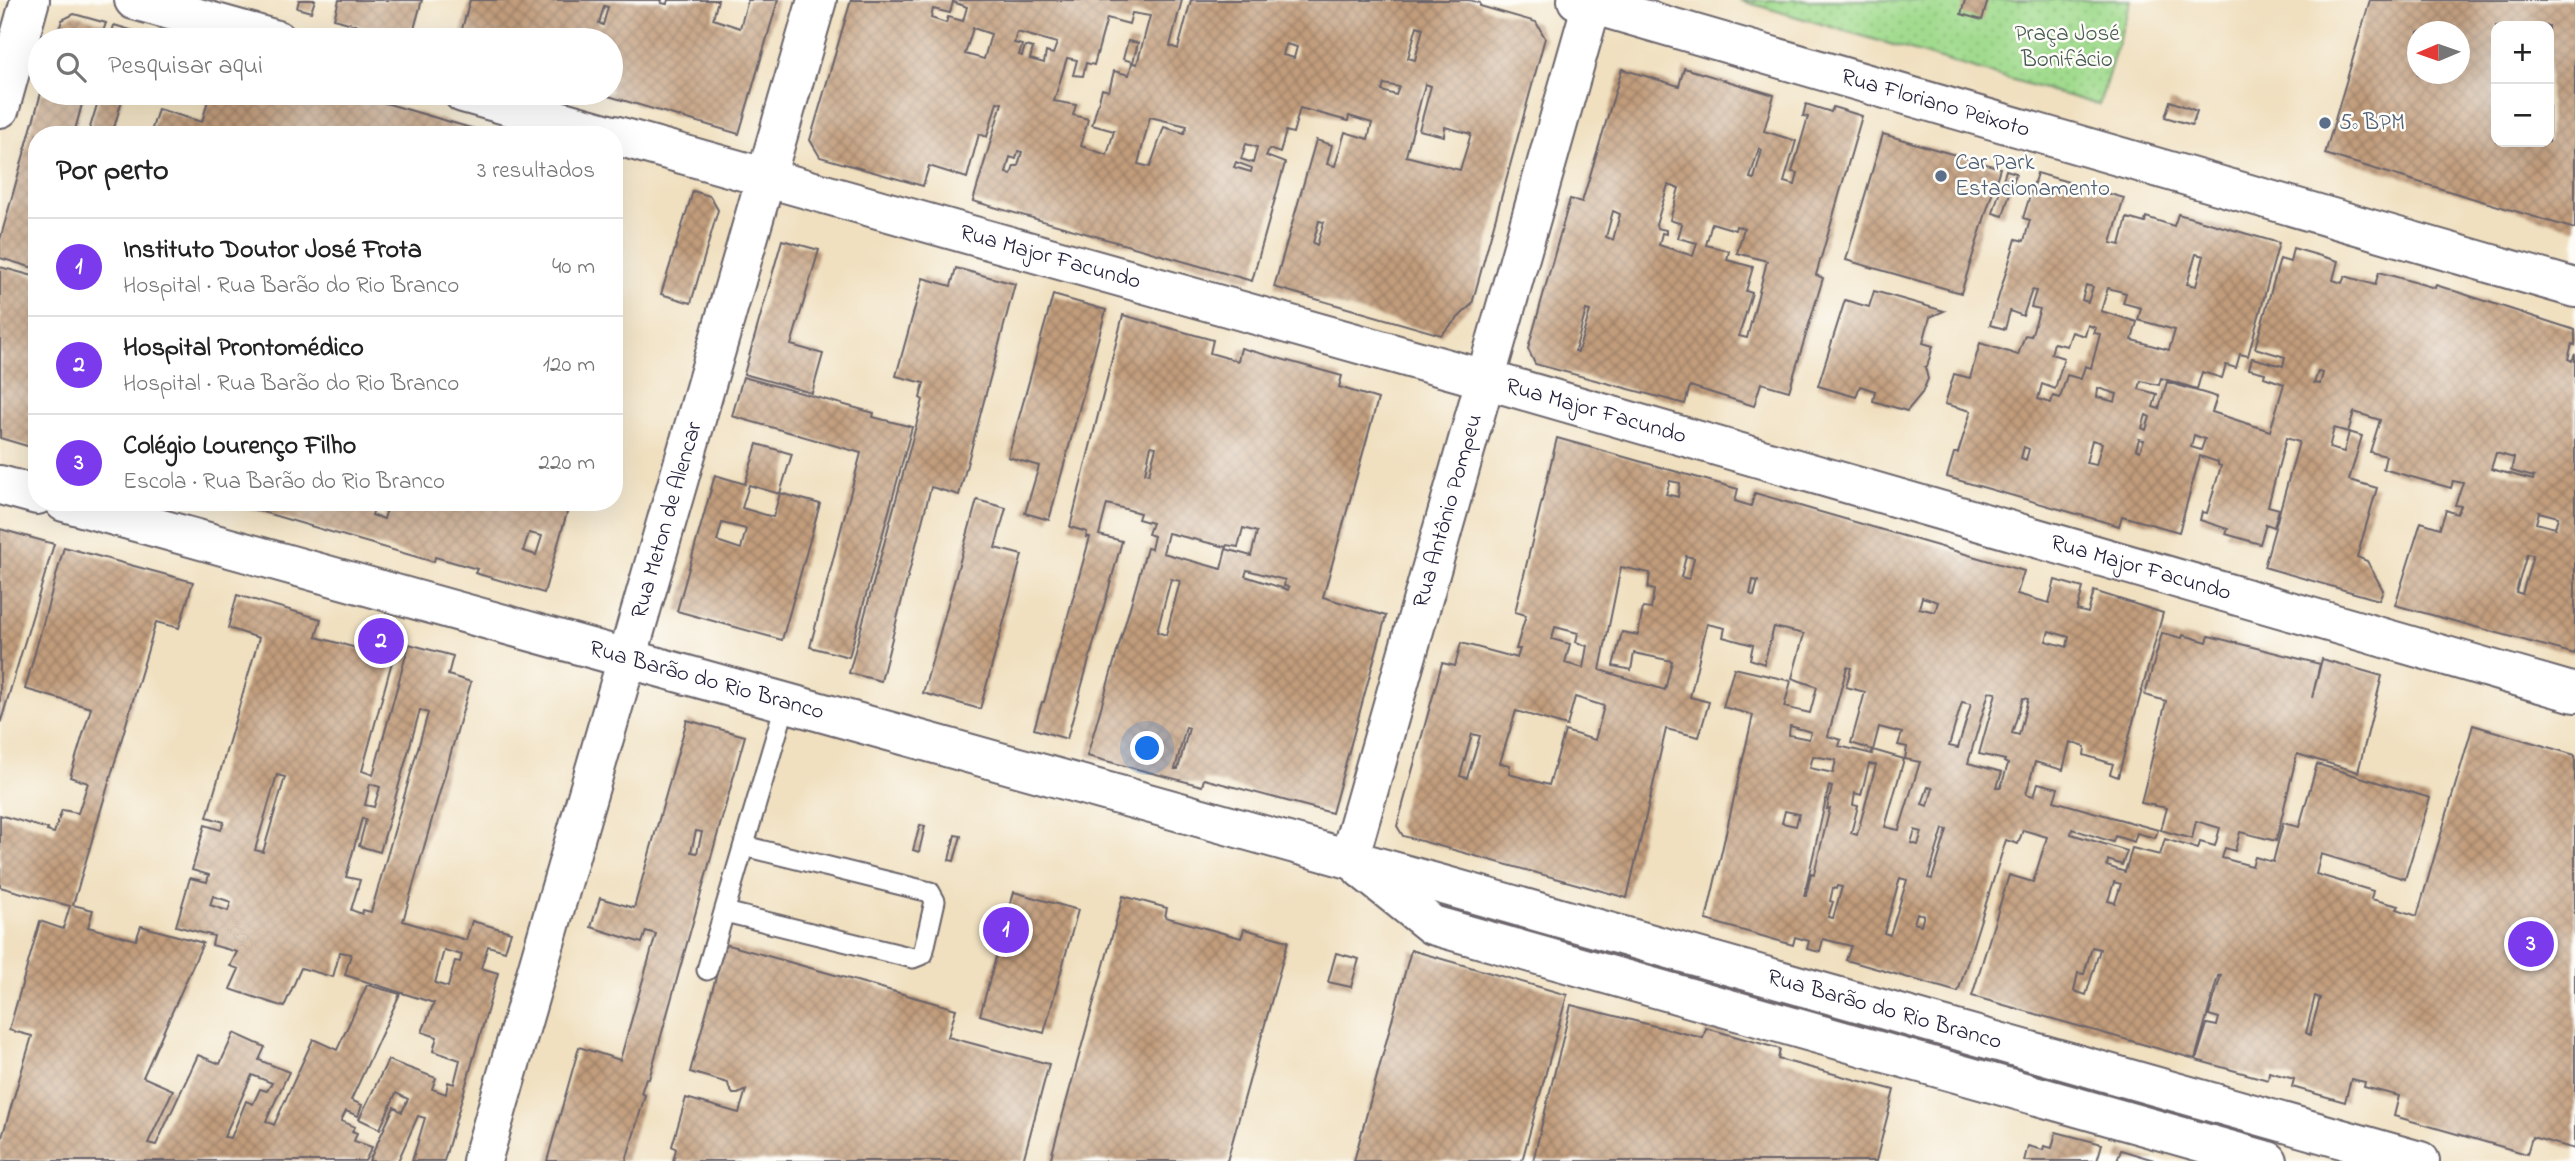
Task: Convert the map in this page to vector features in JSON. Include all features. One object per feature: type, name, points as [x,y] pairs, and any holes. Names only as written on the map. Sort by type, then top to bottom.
[{"type":"street","points":[[0,108],[30,0]]},
{"type":"street","points":[[135,0],[234,28]]},
{"type":"street","name":"Rua Meton de Alencar","points":[[482,1161],[817,0]]},
{"type":"street","name":"Rua Floriano Peixoto","points":[[1587,1],[2575,288]]},
{"type":"street","name":"Rua Antônio Pompeu","points":[[1349,859],[1587,1]]},
{"type":"street","name":"Rua Major Facundo","points":[[506,105],[581,126]]},
{"type":"street","name":"Rua Major Facundo","points":[[623,138],[1484,379],[2575,693]]},
{"type":"street","points":[[0,485],[28,493]]},
{"type":"street","name":"Rua Barão do Rio Branco","points":[[97,511],[1349,859],[2420,1161]]},
{"type":"street","name":"Rua Barão do Rio Branco","points":[[1349,859],[1432,925],[2268,1161]]},
{"type":"lane","points":[[707,970],[786,702]]},
{"type":"lane","points":[[724,912],[913,958],[923,954],[935,901],[930,892],[744,846]]},
{"type":"green space","name":"Praça José Bonifácio","points":[[1739,0],[2131,0],[2099,105]]},
{"type":"building","points":[[299,0],[315,0],[311,12],[297,8]]},
{"type":"building","points":[[339,0],[422,0],[414,28],[367,28],[334,19]]},
{"type":"building","points":[[470,0],[662,0],[661,3],[667,4],[668,0],[718,0],[713,19],[740,28],[748,0],[778,0],[739,134],[623,100],[623,28],[462,28]],"holes":[[[604,6],[608,7],[603,25],[599,23]]]},
{"type":"building","points":[[851,0],[1182,0],[1170,46],[1178,49],[1191,0],[1469,0],[1480,3],[1480,6],[1536,22],[1545,38],[1472,304],[1441,335],[1274,287],[1316,140],[1332,145],[1327,164],[1335,166],[1345,132],[1368,139],[1372,123],[1349,116],[1348,121],[1300,108],[1293,133],[1286,131],[1280,153],[1269,149],[1266,156],[1285,163],[1252,281],[973,201],[1002,103],[997,102],[987,137],[979,134],[967,178],[929,166],[923,186],[820,157],[810,140]],"holes":[[[953,2],[967,7],[963,21],[948,17],[946,23],[931,18],[933,9],[950,13]],[[1132,13],[1150,16],[1137,64],[1132,63],[1129,75],[1114,71],[1109,91],[1102,89],[1092,125],[1114,131],[1107,155],[1081,146],[1088,119],[1073,115],[1076,105],[1054,101],[1067,58],[1077,60],[1073,75],[1083,76],[1086,63],[1094,65],[1107,18],[1129,24]],[[1417,26],[1423,28],[1415,60],[1408,58]],[[973,28],[991,34],[984,59],[965,54]],[[1017,32],[1057,43],[1053,54],[1046,52],[1044,63],[1030,59],[1033,48],[1025,46],[1022,56],[1019,55],[1022,45],[1014,43]],[[1286,44],[1297,47],[1294,58],[1283,55]],[[1384,84],[1399,87],[1396,95],[1382,91]],[[1425,84],[1431,86],[1419,130],[1444,136],[1445,127],[1471,134],[1460,170],[1406,156]],[[1150,117],[1187,126],[1184,133],[1164,127],[1150,167],[1138,164]],[[1246,144],[1257,147],[1253,163],[1241,159]],[[1018,151],[1022,152],[1018,166],[1014,166],[1011,175],[1006,173],[1010,157],[1016,159]],[[1236,162],[1252,168],[1251,172],[1234,167]],[[1319,221],[1324,222],[1317,245],[1313,243]]]},
{"type":"building","points":[[1965,0],[1988,0],[1982,20],[1961,14]]},
{"type":"building","points":[[2370,0],[2575,0],[2575,229],[2325,154]]},
{"type":"building","points":[[74,14],[106,23],[104,28],[60,28],[62,20]]},
{"type":"building","points":[[1128,41],[1138,43],[1133,62],[1123,59]]},
{"type":"building","points":[[1684,68],[1774,95],[1764,131],[1796,141],[1784,182],[1795,185],[1798,173],[1792,172],[1808,117],[1803,116],[1806,104],[1831,112],[1833,107],[1862,116],[1816,275],[1823,278],[1789,391],[1761,383],[1754,406],[1690,386],[1685,404],[1535,364],[1528,349],[1570,199],[1582,202],[1622,69],[1679,86]],"holes":[[[1759,148],[1762,150],[1754,179],[1750,178]],[[1668,185],[1679,188],[1670,220],[1682,224],[1678,238],[1697,243],[1693,256],[1659,245],[1662,233],[1666,234],[1666,230],[1657,228]],[[1613,211],[1620,214],[1613,240],[1606,237]],[[1712,223],[1735,230],[1736,226],[1744,228],[1737,253],[1767,261],[1747,338],[1739,336],[1752,293],[1746,291],[1753,267],[1727,260],[1729,251],[1706,245]],[[1586,310],[1590,311],[1578,352],[1575,351]]]},
{"type":"building","points":[[2170,101],[2197,111],[2192,125],[2165,117]]},
{"type":"building","points":[[38,105],[82,105],[76,126],[32,126]]},
{"type":"building","points":[[97,105],[121,105],[115,126],[90,126]]},
{"type":"building","points":[[207,105],[392,105],[464,126],[153,126],[158,109],[202,122]]},
{"type":"building","points":[[1883,134],[2000,168],[1961,293],[1846,260]]},
{"type":"building","points":[[28,140],[28,266],[0,258],[0,240]]},
{"type":"building","points":[[2006,170],[2016,173],[2003,216],[1993,213]]},
{"type":"building","points":[[2037,173],[2124,198],[2111,243],[2120,245],[2127,218],[2145,223],[2146,217],[2174,226],[2178,214],[2279,243],[2248,356],[2240,354],[2236,368],[2226,365],[2222,378],[2202,372],[2197,389],[2161,378],[2159,385],[2141,381],[2139,389],[2157,394],[2153,407],[2159,409],[2167,382],[2217,397],[2212,412],[2270,431],[2284,384],[2264,377],[2265,373],[2249,369],[2252,358],[2283,366],[2285,357],[2255,348],[2280,259],[2290,262],[2293,248],[2338,261],[2333,280],[2342,283],[2345,276],[2375,285],[2379,272],[2435,288],[2436,285],[2575,330],[2575,345],[2572,344],[2568,359],[2572,361],[2575,354],[2575,654],[2395,605],[2421,522],[2440,528],[2446,510],[2457,514],[2461,506],[2455,505],[2463,483],[2453,481],[2451,488],[2383,469],[2386,456],[2370,452],[2380,420],[2354,412],[2348,432],[2334,428],[2329,448],[2344,452],[2349,432],[2362,436],[2349,480],[2377,488],[2357,557],[2367,561],[2383,590],[2379,600],[2264,567],[2299,442],[2286,438],[2268,506],[2279,509],[2274,527],[2266,524],[2260,544],[2226,534],[2228,529],[2200,520],[2202,512],[2207,513],[2221,466],[2218,462],[2200,456],[2179,532],[2122,516],[2119,526],[1947,477],[1954,453],[1958,453],[1971,411],[1945,404],[1954,374],[1970,378],[1980,343],[2018,355],[2025,335],[2031,336],[2040,309],[2031,307],[2036,291],[2032,290],[2023,316],[2010,311],[2005,329],[1990,325],[2016,239],[2024,241],[2030,220],[2023,218]],"holes":[[[2196,254],[2204,256],[2196,286],[2187,284]],[[2086,285],[2093,287],[2088,302],[2082,300]],[[2108,288],[2126,293],[2123,303],[2141,308],[2138,320],[2175,330],[2169,350],[2132,340],[2137,322],[2101,311]],[[2088,325],[2096,328],[2094,333],[2100,334],[2091,368],[2085,366],[2081,379],[2067,375],[2060,398],[2053,396],[2051,403],[2038,399],[2042,384],[2055,389],[2064,358],[2051,354],[2054,343],[2067,346],[2072,332],[2085,336]],[[2318,372],[2323,373],[2320,384],[2314,383]],[[2098,388],[2117,394],[2115,402],[2097,397]],[[2146,415],[2150,417],[2146,430],[2142,428]],[[2194,435],[2205,439],[2201,450],[2191,447]],[[2139,439],[2144,440],[2140,451],[2136,449]],[[2092,440],[2102,443],[2096,465],[2086,463]],[[2024,447],[2029,449],[2026,460],[2021,458]],[[2496,453],[2514,458],[2511,471],[2534,477],[2533,480],[2491,469]],[[2539,512],[2558,517],[2555,528],[2536,523]],[[2527,554],[2533,555],[2522,594],[2516,592]]]},
{"type":"building","points":[[693,191],[710,196],[718,210],[691,303],[661,294]]},
{"type":"building","points":[[782,240],[819,250],[791,345],[823,354],[812,393],[744,374]]},
{"type":"building","points":[[0,267],[28,275],[28,446],[0,438]]},
{"type":"building","points":[[956,268],[1015,284],[959,495],[931,487],[881,681],[849,673],[923,400],[920,398],[924,383],[896,376],[923,278],[951,286]]},
{"type":"building","points":[[1874,291],[1944,311],[1930,317],[1923,343],[1933,346],[1925,367],[1928,379],[1922,393],[1907,411],[1873,401],[1875,391],[1860,386],[1856,397],[1818,386],[1845,300],[1869,307]]},
{"type":"building","points":[[1053,295],[1106,310],[1049,520],[1025,513],[1039,466],[1008,457]]},
{"type":"building","points":[[1123,315],[1213,340],[1210,353],[1238,361],[1241,348],[1342,376],[1339,387],[1378,399],[1323,597],[1386,616],[1332,813],[1204,779],[1202,786],[1087,756],[1147,548],[1151,549],[1154,536],[1148,534],[1152,523],[1138,519],[1140,513],[1107,504],[1099,535],[1122,541],[1067,739],[1034,729],[1090,537],[1086,537],[1087,532],[1070,527]],"holes":[[[1151,446],[1156,447],[1149,474],[1145,473]],[[1243,528],[1257,532],[1251,556],[1226,549],[1221,569],[1163,553],[1168,533],[1226,547],[1238,547]],[[1247,570],[1285,580],[1284,586],[1289,587],[1288,590],[1245,576]],[[1171,579],[1180,581],[1166,635],[1157,632]],[[1186,727],[1189,728],[1178,769],[1175,769]]]},
{"type":"building","points":[[743,377],[874,413],[873,417],[912,427],[849,657],[810,647],[861,453],[732,416]]},
{"type":"building","points":[[1557,438],[1738,489],[1735,501],[1751,506],[1755,493],[2024,571],[2017,594],[2049,603],[2055,580],[2083,588],[2077,610],[2088,613],[2094,591],[2163,613],[2118,777],[2110,774],[2113,764],[2084,755],[2085,747],[2070,742],[2063,770],[2035,762],[2026,794],[2034,796],[2038,783],[2058,788],[2054,801],[2158,830],[2155,838],[2137,833],[2134,842],[2115,836],[2113,842],[2072,829],[2071,834],[2127,851],[2122,865],[2108,860],[2107,866],[2125,872],[2132,848],[2160,855],[2165,839],[2198,849],[2200,842],[2215,846],[2220,828],[2196,821],[2192,839],[2161,830],[2167,808],[2141,803],[2166,701],[2145,695],[2162,633],[2182,638],[2183,635],[2207,642],[2209,636],[2320,664],[2312,698],[2322,659],[2382,676],[2358,772],[2297,754],[2276,841],[2240,832],[2235,851],[2225,848],[2222,858],[2252,866],[2255,857],[2273,862],[2283,823],[2299,827],[2317,764],[2430,798],[2405,879],[2321,854],[2316,874],[2373,891],[2371,899],[2399,906],[2397,909],[2417,916],[2473,725],[2575,755],[2575,1149],[2532,1137],[2527,1154],[2394,1116],[2399,1096],[2364,1087],[2365,1082],[2351,1079],[2345,1102],[2292,1087],[2294,1079],[2269,1072],[2268,1080],[2196,1060],[2207,1024],[2217,1026],[2219,1018],[2209,1015],[2221,975],[2218,976],[2195,1059],[1972,996],[2009,875],[2033,882],[2047,837],[2023,830],[2018,844],[2006,840],[1958,992],[1846,960],[1851,946],[1823,939],[1820,952],[1807,949],[1809,941],[1795,937],[1793,945],[1706,920],[1753,715],[1723,707],[1734,668],[1791,681],[1784,707],[1810,713],[1817,687],[1792,678],[1804,634],[1774,627],[1764,664],[1750,659],[1753,645],[1723,637],[1725,628],[1707,624],[1690,697],[1709,702],[1699,737],[1666,729],[1627,898],[1403,836],[1397,826],[1442,663],[1455,666],[1461,643],[1517,658],[1520,649],[1516,649],[1526,615],[1515,612]],"holes":[[[1670,481],[1680,483],[1678,497],[1666,494]],[[1686,556],[1694,558],[1689,579],[1681,577]],[[1621,567],[1650,573],[1648,588],[1654,590],[1651,609],[1643,608],[1638,635],[1622,632],[1613,666],[1631,670],[1634,653],[1672,661],[1665,690],[1600,670]],[[1753,580],[1758,581],[1754,596],[1750,594]],[[1922,597],[1938,602],[1935,612],[1919,608]],[[1555,627],[1578,633],[1576,642],[1587,646],[1583,668],[1565,663],[1570,644],[1552,639]],[[2049,631],[2069,637],[2067,647],[2046,641]],[[1847,667],[1851,668],[1846,687],[1865,692],[1851,743],[1873,750],[1872,754],[1839,746],[1841,740],[1828,736]],[[1989,692],[1996,693],[1979,754],[2005,760],[2008,764],[2001,787],[1997,787],[2002,772],[1968,763]],[[1575,697],[1604,706],[1595,740],[1565,731],[1549,785],[1509,774],[1510,765],[1500,763],[1516,711],[1567,726]],[[2023,698],[2028,699],[2019,735],[2012,733]],[[1962,702],[1971,704],[1958,748],[1949,746]],[[1790,726],[1811,732],[1809,739],[1789,735]],[[1879,727],[1902,733],[1898,745],[1907,747],[1905,759],[1920,762],[1899,830],[1885,827],[1904,759],[1873,750]],[[1472,734],[1480,736],[1467,778],[1460,776]],[[1813,756],[1836,760],[1833,773],[1810,768]],[[1869,764],[1876,765],[1857,835],[1851,833],[1858,806],[1853,805],[1855,793],[1861,795]],[[1829,786],[1832,787],[1827,809],[1830,808],[1814,874],[1811,873],[1804,896]],[[1928,787],[1933,788],[1928,806],[1922,804]],[[1785,811],[1799,814],[1796,826],[1782,823]],[[1943,829],[1947,830],[1932,879],[1928,878]],[[1915,830],[1922,832],[1918,845],[1911,843]],[[1900,878],[1907,880],[1890,935],[1884,933]],[[2114,882],[2121,884],[2115,903],[2108,901]],[[1842,887],[1833,918],[1828,917],[1833,902],[1830,901],[1833,888]],[[1917,913],[1924,915],[1921,925],[1914,923]],[[2092,947],[2100,949],[2086,995],[2074,991],[2078,973],[2084,974]],[[2315,996],[2320,998],[2310,1035],[2306,1033]]]},
{"type":"building","points":[[757,444],[792,454],[780,493],[820,504],[782,640],[677,611],[715,475],[745,484]],"holes":[[[749,485],[780,494],[773,517],[742,508]],[[722,523],[746,529],[741,549],[717,541]]]},
{"type":"building","points":[[977,500],[1006,508],[995,548],[1022,555],[980,709],[923,693]]},
{"type":"building","points":[[259,511],[373,511],[372,515],[384,519],[386,511],[567,511],[544,593],[475,573],[477,569],[435,557],[434,562]],"holes":[[[529,533],[542,536],[536,555],[523,551]]]},
{"type":"building","points":[[0,529],[54,544],[1,721],[0,720]]},
{"type":"building","points":[[64,547],[193,582],[179,628],[156,622],[73,905],[93,910],[88,927],[136,940],[141,926],[203,943],[143,1077],[173,1090],[148,1143],[156,1145],[198,1055],[220,1064],[234,1033],[265,1047],[259,1060],[289,1072],[266,1121],[274,1125],[313,1039],[337,1050],[367,985],[400,994],[351,1100],[362,1105],[358,1116],[346,1111],[341,1121],[355,1127],[352,1131],[357,1133],[354,1141],[372,1147],[365,1161],[0,1161],[0,1144],[32,1036],[9,1030],[40,921],[63,929],[70,906],[0,887],[0,815],[54,833],[62,810],[78,813],[88,783],[70,777],[91,708],[25,689]],"holes":[[[252,1075],[272,1083],[267,1091],[260,1089],[253,1104],[246,1101],[231,1138],[224,1137]]]},
{"type":"building","points":[[237,595],[321,619],[316,637],[393,658],[362,771],[373,775],[409,644],[453,656],[448,675],[471,682],[403,921],[466,940],[472,921],[511,932],[505,951],[488,946],[481,968],[498,973],[444,1161],[412,1161],[425,1118],[418,1116],[398,1161],[369,1161],[394,1107],[402,1112],[408,1099],[396,1093],[380,1129],[359,1119],[388,1060],[436,1078],[432,1089],[446,1094],[448,1082],[454,1084],[460,1060],[433,1051],[437,1037],[422,1032],[434,1003],[345,975],[351,954],[340,952],[333,977],[301,968],[284,1007],[230,989],[239,969],[230,966],[237,952],[212,945],[214,936],[176,926],[190,878],[207,882],[209,875],[192,870],[205,825],[221,830],[224,822],[207,817],[259,638],[228,628]],"holes":[[[420,710],[428,713],[371,912],[363,910],[362,914],[351,910],[360,880],[346,877],[362,818],[366,820],[359,846],[380,852]],[[277,775],[285,777],[263,852],[255,850]],[[370,784],[380,787],[374,807],[365,805]],[[213,896],[231,902],[228,911],[210,905]],[[444,950],[462,955],[460,962],[455,961],[448,987],[435,983]]]},
{"type":"building","points":[[687,720],[745,736],[649,1079],[646,1078],[641,1093],[645,1095],[626,1161],[547,1161],[579,1047],[620,1060],[656,934],[646,931],[642,943],[591,927],[600,898],[634,908]],"holes":[[[696,831],[702,832],[697,853],[691,852]]]},
{"type":"building","points":[[920,825],[925,826],[919,852],[913,850]]},
{"type":"building","points":[[955,835],[961,836],[954,861],[949,860]]},
{"type":"building","points":[[1014,892],[1078,910],[1044,1033],[980,1015]]},
{"type":"building","points":[[1123,896],[1167,908],[1165,917],[1241,938],[1244,929],[1288,941],[1227,1161],[1050,1161]]},
{"type":"building","points":[[725,944],[956,1009],[948,1037],[1049,1064],[1023,1161],[673,1161],[676,1149],[672,1146],[686,1098],[739,1113],[746,1090],[733,1094],[728,1083],[690,1072]]},
{"type":"building","points":[[1411,950],[1567,995],[1522,1161],[1354,1161]]},
{"type":"building","points":[[1336,953],[1359,959],[1351,987],[1328,982]]},
{"type":"building","points":[[1571,1005],[1703,1038],[1706,1028],[1780,1049],[1778,1059],[1894,1090],[1876,1161],[1533,1161]]},
{"type":"building","points":[[2056,1132],[2102,1144],[2097,1161],[2024,1161],[2028,1146],[2043,1150],[2044,1146],[2052,1148]]},
{"type":"building","points":[[2121,1150],[2154,1160],[2154,1161],[2117,1161]]},
{"type":"place","name":"5º BPM","points":[[2325,123]]},
{"type":"place","name":"Car Park Estacionamento","points":[[1941,176]]},
{"type":"place","name":"Hospital Prontomédico","points":[[381,641]]},
{"type":"place","name":"Instituto Doutor José Frota","points":[[1006,930]]},
{"type":"place","name":"Colégio Lourenço Filho","points":[[2531,944]]}]
